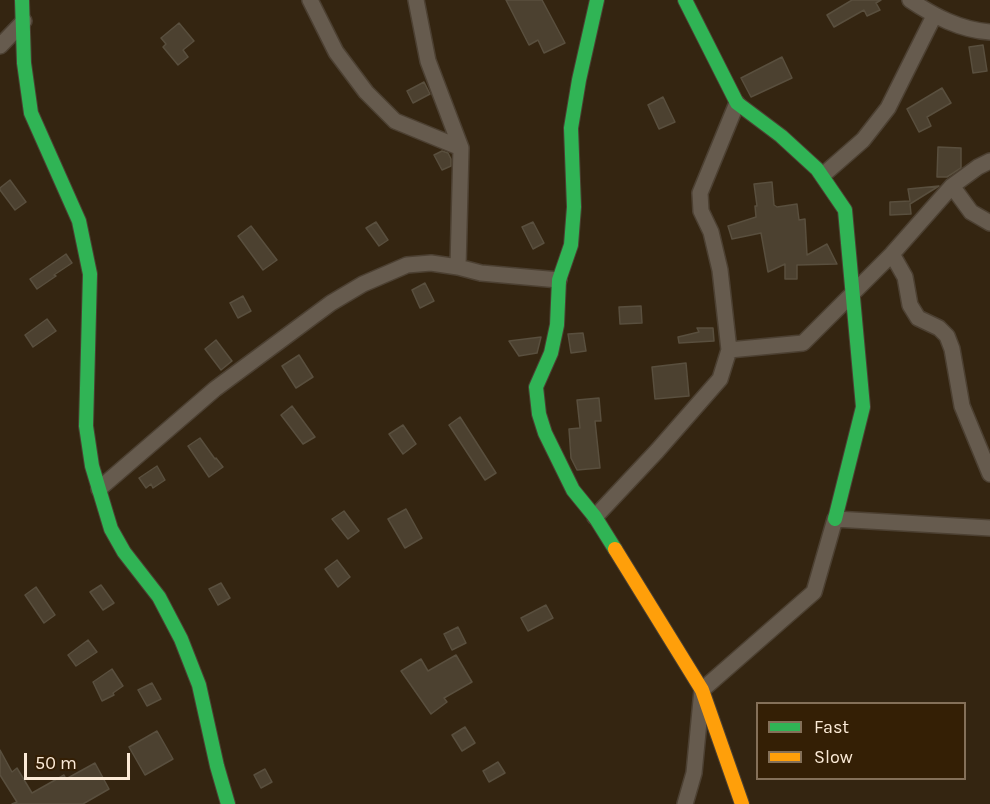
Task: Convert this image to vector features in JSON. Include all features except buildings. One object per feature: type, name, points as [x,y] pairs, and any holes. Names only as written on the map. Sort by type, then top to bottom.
[{"type":"street","points":[[22,0],[24,63],[31,113],[79,221],[90,274],[86,426],[92,466],[111,529],[124,552],[159,597],[182,639],[199,685],[228,804]]},
{"type":"street","points":[[310,0],[336,52],[366,92],[395,120],[461,148]]},
{"type":"street","points":[[416,0],[428,61],[461,148],[458,267]]},
{"type":"street","points":[[597,0],[579,80],[571,129],[574,207],[571,245],[559,280],[557,325],[550,353],[536,387],[539,414],[545,433],[573,490],[595,517],[702,690],[742,804]]},
{"type":"street","points":[[685,0],[737,103],[781,136],[823,175],[845,210],[863,407],[814,592],[702,690],[694,773],[685,804]]},
{"type":"street","points":[[910,0],[934,16],[959,26],[990,32]]},
{"type":"street","points":[[823,175],[863,140],[888,108],[934,16]]},
{"type":"street","points":[[0,46],[24,21]]},
{"type":"street","points":[[595,517],[720,379],[729,350],[720,270],[711,232],[701,211],[700,193],[737,103]]},
{"type":"street","points":[[729,350],[803,343],[891,254],[952,186],[990,161]]},
{"type":"street","points":[[952,186],[971,212],[990,223]]},
{"type":"street","points":[[891,254],[905,277],[910,304],[918,318],[939,328],[947,336],[952,349],[962,406],[990,474]]},
{"type":"street","points":[[99,489],[216,389],[331,303],[363,284],[407,265],[431,263],[481,273],[559,280]]},
{"type":"street","points":[[835,519],[990,528]]},
{"type":"traffic: fast","points":[[22,0],[24,63],[31,113],[79,221],[90,274],[86,426],[92,466],[111,529],[124,552],[159,597],[181,639],[199,685],[228,804]]},
{"type":"traffic: fast","points":[[597,0],[571,128],[574,207],[571,245],[559,280],[557,325],[551,353],[536,387],[539,414],[545,433],[573,490],[595,517],[615,549]]},
{"type":"traffic: fast","points":[[685,0],[737,103],[781,136],[817,169],[845,210],[863,407],[835,519]]},
{"type":"traffic: slow","points":[[615,549],[702,690],[742,804]]}]
